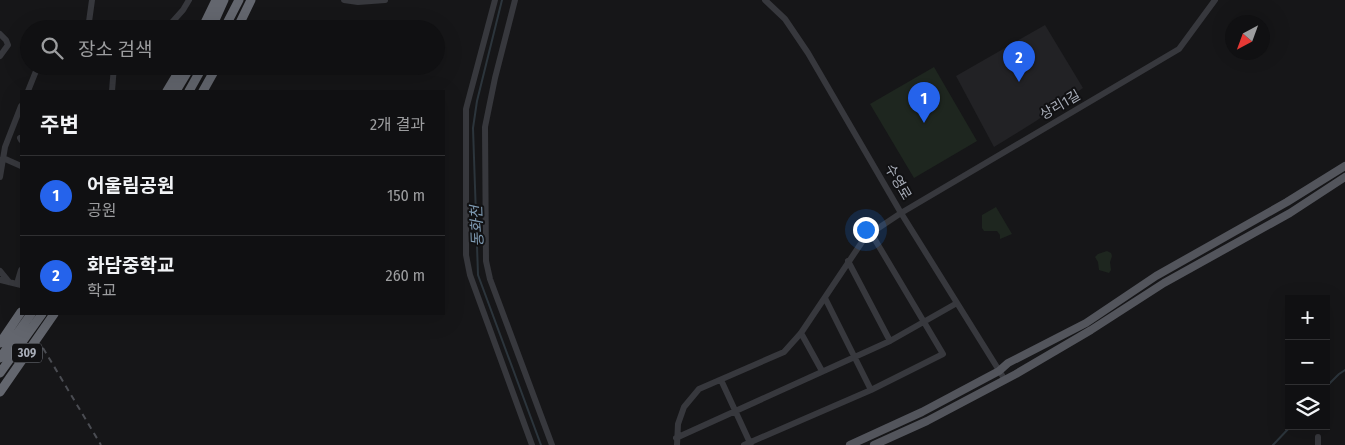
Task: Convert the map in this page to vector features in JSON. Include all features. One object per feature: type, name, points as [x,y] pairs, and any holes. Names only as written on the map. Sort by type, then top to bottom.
[{"type":"highway","points":[[206,20],[216,0]]},
{"type":"highway","points":[[215,20],[224,0]]},
{"type":"highway","points":[[229,20],[239,0]]},
{"type":"highway","points":[[241,20],[251,0]]},
{"type":"highway","points":[[169,90],[177,75]]},
{"type":"highway","points":[[177,90],[186,75]]},
{"type":"highway","points":[[190,90],[198,75]]},
{"type":"highway","points":[[204,90],[212,75]]},
{"type":"highway","name":"309","points":[[0,343],[20,313]]},
{"type":"highway","points":[[0,358],[30,315]]},
{"type":"highway","points":[[0,373],[41,315]]},
{"type":"highway","name":"309","points":[[0,392],[53,315]]},
{"type":"main road","points":[[850,445],[922,412],[999,371],[1008,363],[1086,323],[1156,276],[1287,202],[1345,166]]},
{"type":"main road","points":[[874,445],[927,421],[1005,380],[1091,330],[1164,283],[1290,212],[1345,178]]},
{"type":"street","points":[[89,20],[92,0]]},
{"type":"street","points":[[174,20],[189,0]]},
{"type":"street","points":[[344,0],[358,2],[386,0]]},
{"type":"street","points":[[495,0],[466,109],[466,255],[470,275],[532,445]]},
{"type":"street","points":[[515,0],[495,78],[485,127],[486,261],[490,279],[552,445]]},
{"type":"street","name":"수영로","points":[[765,0],[785,19],[808,52],[901,213],[1005,380]]},
{"type":"street","name":"상리1길","points":[[676,438],[678,424],[684,407],[698,390],[784,352],[801,333],[848,261],[871,233],[901,213],[1178,49],[1215,0]]},
{"type":"street","points":[[0,34],[8,45],[0,56]]},
{"type":"street","points":[[28,90],[34,75]]},
{"type":"street","points":[[112,90],[113,75]]},
{"type":"street","points":[[0,177],[10,132],[20,108]]},
{"type":"street","points":[[3,158],[20,166]]},
{"type":"street","points":[[721,380],[748,444],[871,390],[943,354],[871,233]]},
{"type":"street","points":[[848,261],[890,341]]},
{"type":"street","points":[[0,271],[10,283]]},
{"type":"street","points":[[0,280],[20,285]]},
{"type":"street","points":[[825,298],[871,390]]},
{"type":"street","points":[[677,445],[676,438],[890,341],[958,303]]},
{"type":"street","points":[[801,333],[822,371]]},
{"type":"street","points":[[1318,437],[1318,445]]},
{"type":"shaded area","points":[[1045,25],[1083,88],[1036,121],[994,147],[956,76]]},
{"type":"shaded area","points":[[934,67],[977,141],[914,178],[870,104]]},
{"type":"shaded area","points":[[996,207],[1012,234],[1000,239],[997,231],[984,231],[982,228],[982,215]]},
{"type":"shaded area","points":[[1107,251],[1112,256],[1109,273],[1099,270],[1095,257]]},
{"type":"waterway","name":"동화천","points":[[502,0],[477,101],[473,128],[478,275],[541,445]]},
{"type":"waterway","points":[[1328,385],[1345,370]]},
{"type":"waterway","points":[[1273,445],[1287,430]]},
{"type":"railway","points":[[43,348],[101,445]]},
{"type":"place","name":"화담중학교","points":[[1019,82]]},
{"type":"place","name":"어울림공원","points":[[924,123]]}]
